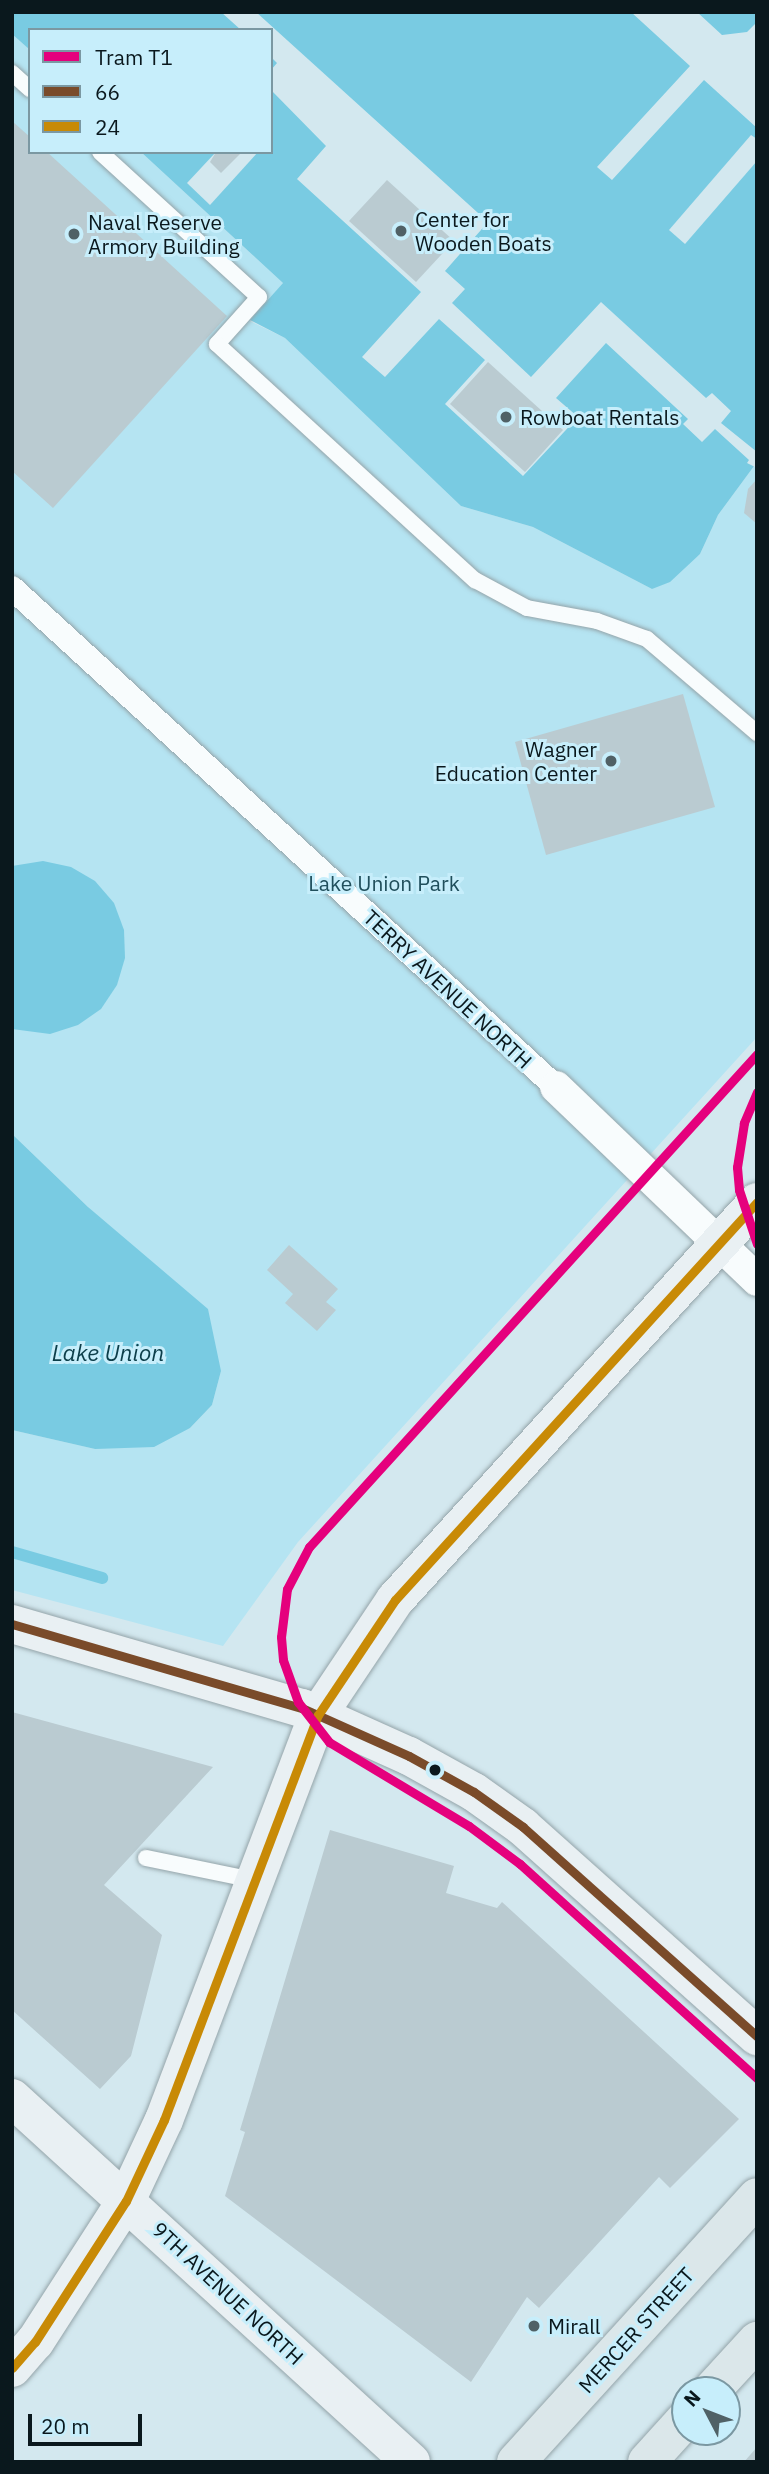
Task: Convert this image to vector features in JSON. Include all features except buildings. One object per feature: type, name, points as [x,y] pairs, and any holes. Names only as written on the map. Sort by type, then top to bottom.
[{"type":"main road","points":[[12,2368],[35,2342],[126,2201],[164,2120],[253,1880],[318,1715],[395,1600],[757,1202]]},
{"type":"main road","points":[[12,1624],[144,1659],[318,1715],[474,1792],[523,1827],[757,2036]]},
{"type":"main road","name":"9TH AVENUE NORTH","points":[[12,2098],[411,2462]]},
{"type":"main road","name":"MERCER STREET","points":[[516,2462],[757,2197]]},
{"type":"main road","points":[[725,2376],[757,2341]]},
{"type":"main road","points":[[647,2462],[671,2435]]},
{"type":"street","name":"TERRY AVENUE NORTH","points":[[12,588],[666,1189],[718,1245],[757,1280]]},
{"type":"lane","points":[[12,73],[28,87]]},
{"type":"lane","points":[[102,154],[259,297],[217,344],[475,580],[527,608],[597,621],[647,639],[757,733]]},
{"type":"lane","points":[[146,1858],[253,1880]]},
{"type":"green space","name":"Lake Union Park","points":[[12,34],[28,48],[28,154],[143,154],[283,283],[250,321],[285,338],[461,506],[533,527],[652,589],[700,554],[718,515],[757,462],[757,1037],[298,1542],[223,1646],[12,1590],[12,1430],[95,1449],[190,1428],[212,1405],[221,1371],[88,1207],[12,1134]]},
{"type":"water","points":[[12,12],[757,12],[757,462],[718,515],[700,554],[670,582],[652,589],[533,527],[461,506],[285,338],[250,320],[283,283],[143,154],[273,154],[273,28],[28,28],[28,48],[12,34]]},
{"type":"water","points":[[43,861],[71,867],[95,881],[114,903],[124,930],[125,958],[117,985],[101,1009],[78,1025],[50,1034],[12,1029],[12,866]]},
{"type":"water","name":"Lake Union","points":[[12,1134],[88,1207],[208,1309],[221,1371],[212,1405],[190,1428],[154,1447],[95,1449],[12,1430]]},
{"type":"pier","points":[[221,12],[256,12],[488,222],[445,271],[465,289],[452,303],[531,377],[601,302],[706,398],[712,393],[731,411],[721,423],[757,452],[757,468],[747,463],[749,460],[715,429],[702,442],[683,424],[688,419],[606,343],[556,398],[578,417],[523,476],[445,404],[485,360],[439,319],[385,377],[362,357],[421,292],[297,179],[326,146],[273,92],[273,68],[277,63],[273,59],[273,28],[239,28]]},
{"type":"pier","points":[[631,12],[697,12],[722,35],[747,32],[757,22],[757,128],[704,80],[612,180],[597,167],[690,66]]},
{"type":"pier","points":[[751,135],[757,139],[757,161],[685,244],[669,230]]},
{"type":"pier","points":[[214,154],[256,154],[210,205],[187,183]]},
{"type":"waterway","points":[[12,1552],[102,1578]]},
{"type":"tram line","name":"T1","points":[[757,1054],[309,1547],[287,1589],[281,1637],[283,1660],[298,1702],[329,1742],[469,1826],[520,1864],[757,2078]]},
{"type":"tram line","name":"T1","points":[[757,1092],[744,1123],[737,1167],[739,1190],[757,1244]]},
{"type":"transit line","name":"24","points":[[12,2368],[35,2342],[126,2201],[164,2120],[318,1715],[395,1600],[757,1202]]},
{"type":"transit line","name":"66","points":[[12,1624],[302,1708],[409,1756],[474,1792],[523,1827],[757,2036]]},
{"type":"place","name":"Center for Wooden Boats","points":[[401,231]]},
{"type":"place","name":"Naval Reserve Armory Building","points":[[74,234]]},
{"type":"place","name":"Rowboat Rentals","points":[[506,417]]},
{"type":"place","name":"Wagner Education Center","points":[[611,761]]},
{"type":"place","name":"Mirall","points":[[534,2326]]}]
